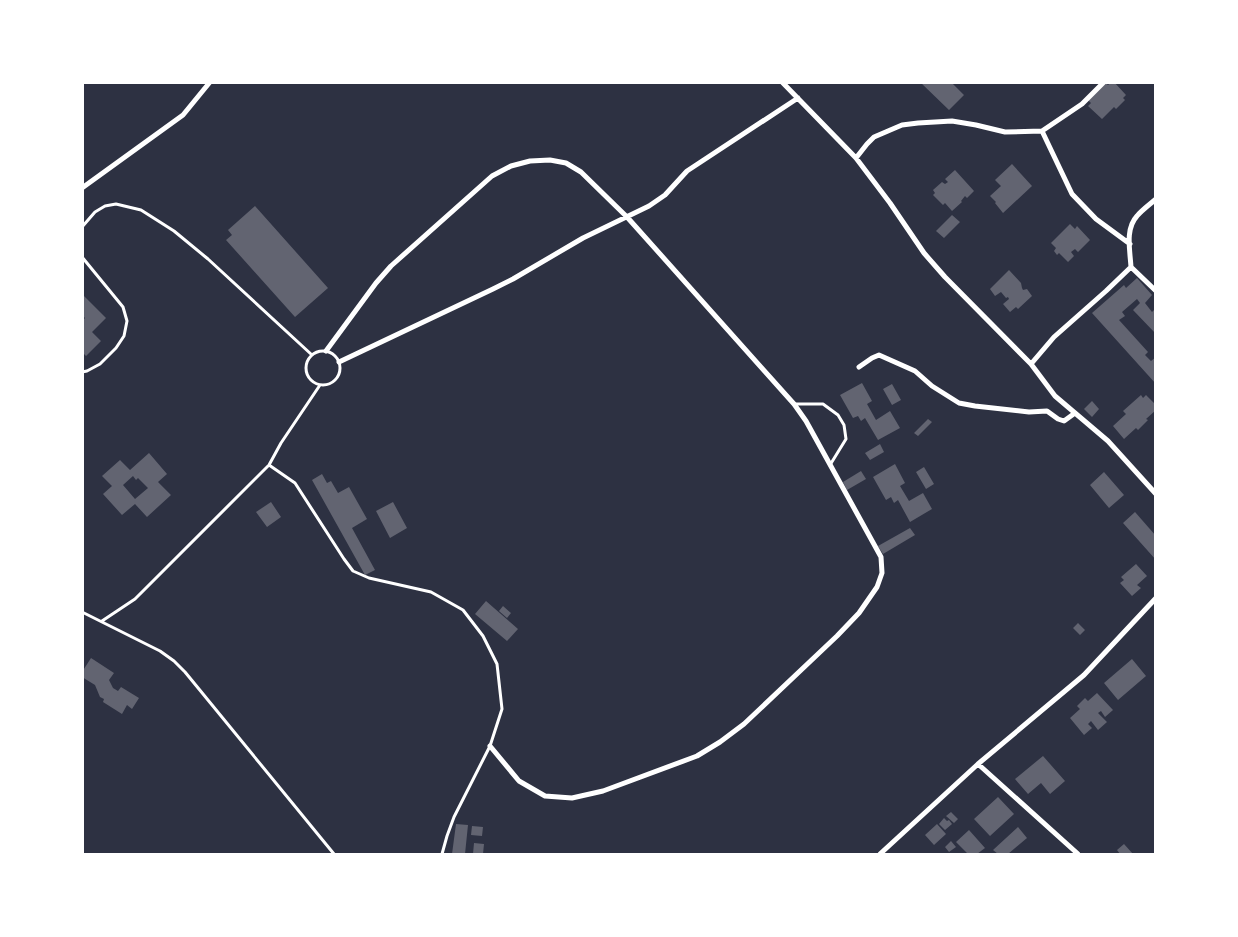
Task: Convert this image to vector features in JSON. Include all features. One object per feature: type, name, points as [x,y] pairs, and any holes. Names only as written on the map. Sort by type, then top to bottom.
[{"type":"street","points":[[82,188],[183,115],[210,82]]},
{"type":"street","points":[[782,82],[856,158],[924,253],[945,277],[1032,364],[1055,396],[1108,442],[1156,494]]},
{"type":"street","points":[[856,158],[874,137],[902,124],[952,122],[976,125],[1005,132],[1042,131],[1082,104],[1104,82]]},
{"type":"street","points":[[339,362],[493,289],[583,238],[649,206],[665,195],[686,171],[798,98]]},
{"type":"street","points":[[1042,131],[1072,194],[1096,219],[1130,244]]},
{"type":"street","points":[[326,351],[376,283],[391,266],[492,176],[511,166],[530,160],[550,160],[566,163],[581,172],[627,217],[794,404],[806,421],[881,557],[882,572],[877,587],[859,613],[744,724],[697,756],[603,791],[572,798],[544,796],[519,781],[490,746]]},
{"type":"street","points":[[1156,199],[1137,216],[1131,224],[1129,233],[1131,267],[1156,291]]},
{"type":"street","points":[[1032,364],[1054,337],[1131,267]]},
{"type":"street","points":[[859,367],[879,355],[915,371],[932,386],[959,403],[1029,412],[1047,411],[1064,421],[1076,413]]},
{"type":"street","points":[[880,854],[978,764],[1084,675],[1156,598]]},
{"type":"street","points":[[978,764],[1078,854]]},
{"type":"lane","points":[[82,227],[95,212],[105,206],[116,204],[141,210],[174,231],[208,259],[312,354]]},
{"type":"lane","points":[[82,257],[123,307],[127,321],[124,336],[116,348],[100,364],[82,372]]},
{"type":"lane","points":[[326,351],[336,357],[340,368],[336,379],[320,385],[309,378],[306,366],[312,354],[326,351]]},
{"type":"lane","points":[[101,621],[135,599],[269,466],[281,443],[320,385]]},
{"type":"lane","points":[[794,404],[823,404],[838,415],[844,426],[846,439],[830,465]]},
{"type":"lane","points":[[269,466],[295,482],[344,559],[354,571],[369,578],[432,592],[463,610],[483,636],[497,664],[502,709],[490,746],[446,836],[442,854]]},
{"type":"lane","points":[[82,612],[160,651],[174,661],[334,854]]},
{"type":"building","points":[[920,82],[951,82],[964,95],[949,110]]},
{"type":"building","points":[[1105,82],[1108,85],[1114,82],[1126,95],[1123,98],[1125,100],[1116,109],[1114,107],[1102,119],[1088,106],[1091,103],[1088,100]]},
{"type":"building","points":[[1012,164],[1032,186],[1003,213],[990,196],[1001,186],[995,180]]},
{"type":"building","points":[[955,170],[974,191],[967,198],[965,196],[962,202],[952,211],[945,203],[943,205],[933,195],[935,193],[933,190],[942,182],[945,184],[948,182],[945,179]]},
{"type":"building","points":[[255,206],[328,288],[295,317],[226,240],[232,235],[228,230]]},
{"type":"building","points":[[952,215],[960,222],[944,238],[936,231]]},
{"type":"building","points":[[1070,224],[1075,229],[1077,226],[1090,240],[1078,252],[1075,249],[1071,252],[1074,256],[1068,262],[1059,253],[1057,255],[1054,251],[1056,248],[1051,243]]},
{"type":"building","points":[[1009,270],[1021,283],[1023,290],[1027,289],[1032,296],[1018,309],[1016,307],[1010,312],[1003,304],[1009,299],[1008,297],[1006,298],[1001,292],[995,296],[990,289]]},
{"type":"building","points":[[1137,278],[1152,295],[1145,303],[1152,312],[1156,308],[1156,334],[1133,310],[1140,303],[1137,299],[1122,312],[1125,316],[1119,320],[1148,352],[1145,355],[1151,361],[1156,357],[1156,384],[1092,313],[1124,285],[1126,288]]},
{"type":"building","points":[[82,294],[106,318],[92,332],[101,341],[86,356],[82,352],[82,321],[85,318],[82,315]]},
{"type":"building","points":[[862,383],[872,401],[867,404],[876,420],[890,411],[900,428],[878,440],[865,418],[861,421],[858,416],[853,418],[840,395]]},
{"type":"building","points":[[892,384],[901,400],[892,405],[883,389]]},
{"type":"building","points":[[1141,395],[1143,398],[1146,395],[1156,405],[1156,410],[1138,430],[1136,428],[1124,439],[1113,426],[1126,414],[1123,411]]},
{"type":"building","points":[[1092,401],[1099,409],[1092,417],[1084,409]]},
{"type":"building","points":[[928,419],[932,422],[918,436],[914,433]]},
{"type":"building","points":[[880,444],[884,452],[870,460],[865,453]]},
{"type":"building","points":[[149,453],[167,474],[158,482],[171,495],[147,517],[135,504],[122,515],[103,494],[112,486],[102,476],[120,460],[130,470]],"holes":[[[133,476],[136,480],[138,478],[148,488],[135,499],[123,485]]]},
{"type":"building","points":[[895,464],[905,483],[900,486],[909,501],[923,493],[932,509],[910,522],[898,500],[894,503],[891,497],[886,500],[873,477]]},
{"type":"building","points":[[924,467],[934,484],[926,489],[916,472]]},
{"type":"building","points":[[861,471],[866,479],[847,490],[843,482]]},
{"type":"building","points":[[1104,472],[1124,495],[1109,508],[1090,485]]},
{"type":"building","points":[[322,474],[327,483],[331,481],[338,493],[349,487],[367,519],[352,528],[375,570],[365,575],[312,480]]},
{"type":"building","points":[[271,502],[281,517],[267,527],[256,512]]},
{"type":"building","points":[[393,502],[407,528],[390,538],[376,511]]},
{"type":"building","points":[[1135,512],[1156,536],[1156,560],[1123,523]]},
{"type":"building","points":[[910,528],[915,535],[883,554],[878,546]]},
{"type":"building","points":[[1136,564],[1147,576],[1137,585],[1141,588],[1132,596],[1120,583],[1124,580],[1121,577]]},
{"type":"building","points":[[486,601],[518,629],[507,641],[475,614]]},
{"type":"building","points":[[503,606],[511,613],[507,618],[499,611]]},
{"type":"building","points":[[1078,623],[1085,630],[1080,635],[1073,628]]},
{"type":"building","points":[[91,658],[114,673],[109,680],[113,688],[118,691],[121,687],[139,698],[132,709],[127,705],[122,714],[103,702],[104,699],[100,697],[95,685],[82,677],[82,672]]},
{"type":"building","points":[[1132,659],[1146,676],[1118,700],[1104,683]]},
{"type":"building","points":[[1097,693],[1113,710],[1105,717],[1101,711],[1098,713],[1107,722],[1098,730],[1091,721],[1088,724],[1092,728],[1084,735],[1070,718],[1080,709],[1077,706],[1085,698],[1088,701]]},
{"type":"building","points":[[1043,756],[1065,781],[1050,794],[1041,783],[1028,794],[1015,779]]},
{"type":"building","points":[[998,797],[1014,814],[990,836],[974,819]]},
{"type":"building","points":[[951,812],[958,819],[954,823],[946,816]]},
{"type":"building","points":[[944,818],[952,824],[945,830],[939,824]]},
{"type":"building","points":[[456,824],[468,825],[465,854],[452,854]]},
{"type":"building","points":[[937,824],[946,834],[934,845],[925,835]]},
{"type":"building","points":[[472,826],[483,827],[482,836],[471,835]]},
{"type":"building","points":[[1018,827],[1027,838],[1008,854],[998,854],[993,850]]},
{"type":"building","points":[[969,830],[985,848],[977,854],[968,854],[956,842]]},
{"type":"building","points":[[951,841],[956,847],[949,852],[945,847]]},
{"type":"building","points":[[474,843],[484,844],[483,854],[473,854]]},
{"type":"building","points":[[1124,844],[1133,854],[1120,854],[1117,850]]}]
